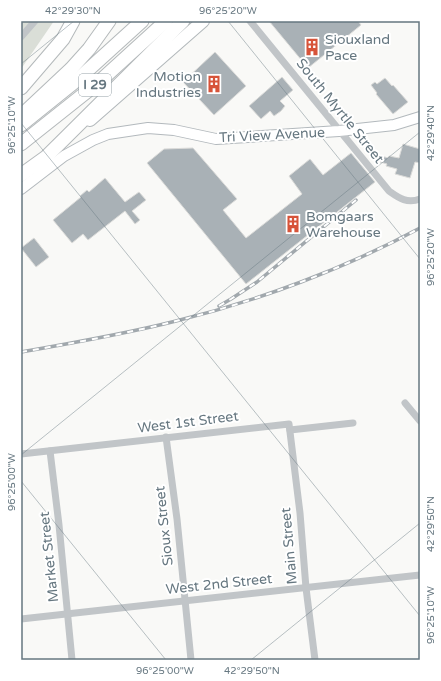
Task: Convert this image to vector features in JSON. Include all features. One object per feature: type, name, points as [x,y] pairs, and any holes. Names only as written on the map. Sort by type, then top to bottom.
[{"type":"highway","points":[[21,88],[63,39],[73,21]]},
{"type":"highway","points":[[21,115],[71,69],[89,49],[109,21]]},
{"type":"highway","name":"I 29","points":[[21,125],[77,80],[142,21]]},
{"type":"highway","name":"I 29","points":[[21,144],[99,82],[166,21]]},
{"type":"highway","points":[[21,175],[46,157],[183,21]]},
{"type":"main road","points":[[46,157],[97,115],[203,21]]},
{"type":"street","points":[[21,37],[35,21]]},
{"type":"street","name":"South Myrtle Street","points":[[250,21],[389,190],[402,200],[414,201],[420,199]]},
{"type":"street","name":"Tri View Avenue","points":[[21,189],[64,156],[93,140],[108,134],[148,128],[174,130],[216,138],[340,131],[394,125],[420,117]]},
{"type":"street","points":[[405,403],[420,421]]},
{"type":"street","name":"West 1st Street","points":[[21,454],[289,424],[290,430],[353,423]]},
{"type":"street","name":"Main Street","points":[[290,430],[315,660]]},
{"type":"street","name":"Sioux Street","points":[[166,437],[177,519],[191,660]]},
{"type":"street","name":"Market Street","points":[[50,451],[59,525],[72,660]]},
{"type":"street","name":"West 2nd Street","points":[[21,619],[420,575]]},
{"type":"shaded area","points":[[21,21],[54,21],[21,69]]},
{"type":"building","name":"Siouxland Pace","points":[[269,21],[358,21],[361,25],[308,68]]},
{"type":"building","name":"Motion Industries","points":[[215,52],[246,86],[214,115],[183,82]]},
{"type":"building","points":[[282,77],[293,90],[280,101],[285,106],[274,116],[270,111],[261,119],[249,106]]},
{"type":"building","points":[[385,78],[408,102],[393,114],[376,94],[377,93],[371,85],[375,82],[377,84]]},
{"type":"building","points":[[403,144],[420,149],[420,163],[415,162],[410,178],[395,174],[397,169],[386,166],[387,164],[380,162],[382,156],[388,158],[389,156],[399,158]]},
{"type":"building","name":"Bomgaars Warehouse","points":[[193,148],[237,199],[223,210],[246,238],[302,194],[289,176],[310,159],[323,175],[351,153],[375,182],[246,284],[147,163],[164,149]]},
{"type":"building","points":[[105,178],[125,202],[139,192],[146,200],[132,211],[140,220],[135,224],[125,211],[88,240],[83,234],[72,243],[53,220],[81,197],[80,196],[87,190],[89,192]]},
{"type":"building","points":[[34,238],[49,257],[36,267],[21,248]]},
{"type":"railway","points":[[219,306],[257,282],[356,200]]},
{"type":"railway","points":[[21,352],[138,330],[238,304],[332,270],[392,243],[420,228]]},
{"type":"place","name":"Siouxland Pace","points":[[312,47]]},
{"type":"place","name":"Motion Industries","points":[[214,84]]},
{"type":"place","name":"Bomgaars Warehouse","points":[[293,224]]}]
